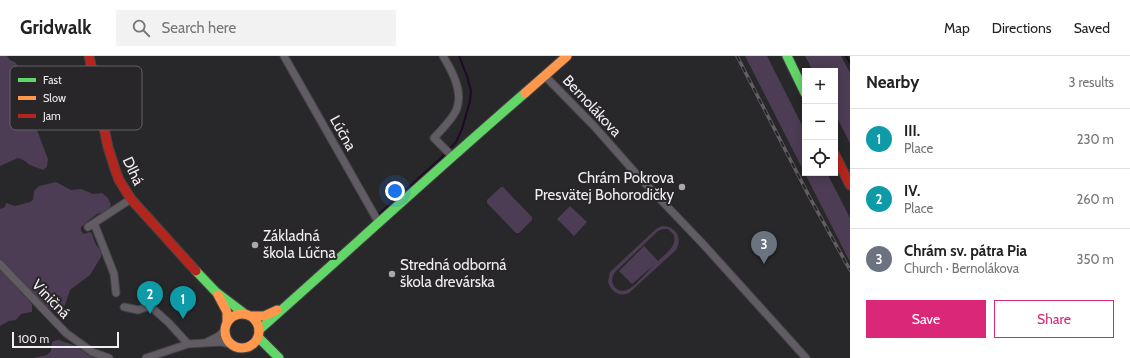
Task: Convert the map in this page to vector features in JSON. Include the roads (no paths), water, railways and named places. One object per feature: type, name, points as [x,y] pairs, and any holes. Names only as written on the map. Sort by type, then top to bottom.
[{"type":"street","name":"Dlhá","points":[[89,56],[91,66]]},
{"type":"street","name":"Lúčna","points":[[284,56],[379,223]]},
{"type":"street","points":[[443,56],[453,74],[459,93],[457,108],[450,120],[434,138],[452,156]]},
{"type":"street","points":[[545,76],[567,56]]},
{"type":"street","points":[[787,56],[802,87]]},
{"type":"street","name":"Bernolákova","points":[[258,333],[452,156],[545,76],[594,126],[639,177],[703,244],[804,357]]},
{"type":"street","name":"Dlhá","points":[[104,130],[114,167],[123,189],[216,292]]},
{"type":"street","points":[[838,161],[850,185]]},
{"type":"street","points":[[116,293],[114,274],[91,225],[131,199]]},
{"type":"street","name":"Viničná","points":[[0,264],[66,333],[92,352],[109,358]]},
{"type":"street","points":[[146,358],[188,344],[220,342],[230,344],[238,348],[246,348],[256,341],[258,333],[256,322],[216,292]]},
{"type":"street","points":[[216,292],[227,312],[227,340],[230,344]]},
{"type":"street","points":[[124,307],[138,310],[150,306],[169,323],[188,344]]},
{"type":"street","points":[[205,343],[219,336],[235,315],[264,316],[285,307]]},
{"type":"street","points":[[258,333],[277,356]]},
{"type":"street","points":[[250,346],[261,347],[277,356]]},
{"type":"waterway","points":[[378,215],[441,158],[456,142],[462,129],[470,101],[471,91],[459,56]]},
{"type":"waterway","points":[[846,56],[850,63]]},
{"type":"railway","points":[[737,56],[810,198],[850,270]]},
{"type":"place","name":"Chrám Pokrova Presvätej Bohorodičky","points":[[682,187]]},
{"type":"place","name":"Základná škola Lúčna","points":[[255,245]]},
{"type":"place","name":"Chrám sv. pátra Pia","points":[[764,264]]},
{"type":"place","name":"Stredná odborná škola drevárska","points":[[392,274]]},
{"type":"place","name":"IV.","points":[[150,314]]},
{"type":"place","name":"III.","points":[[183,319]]}]
